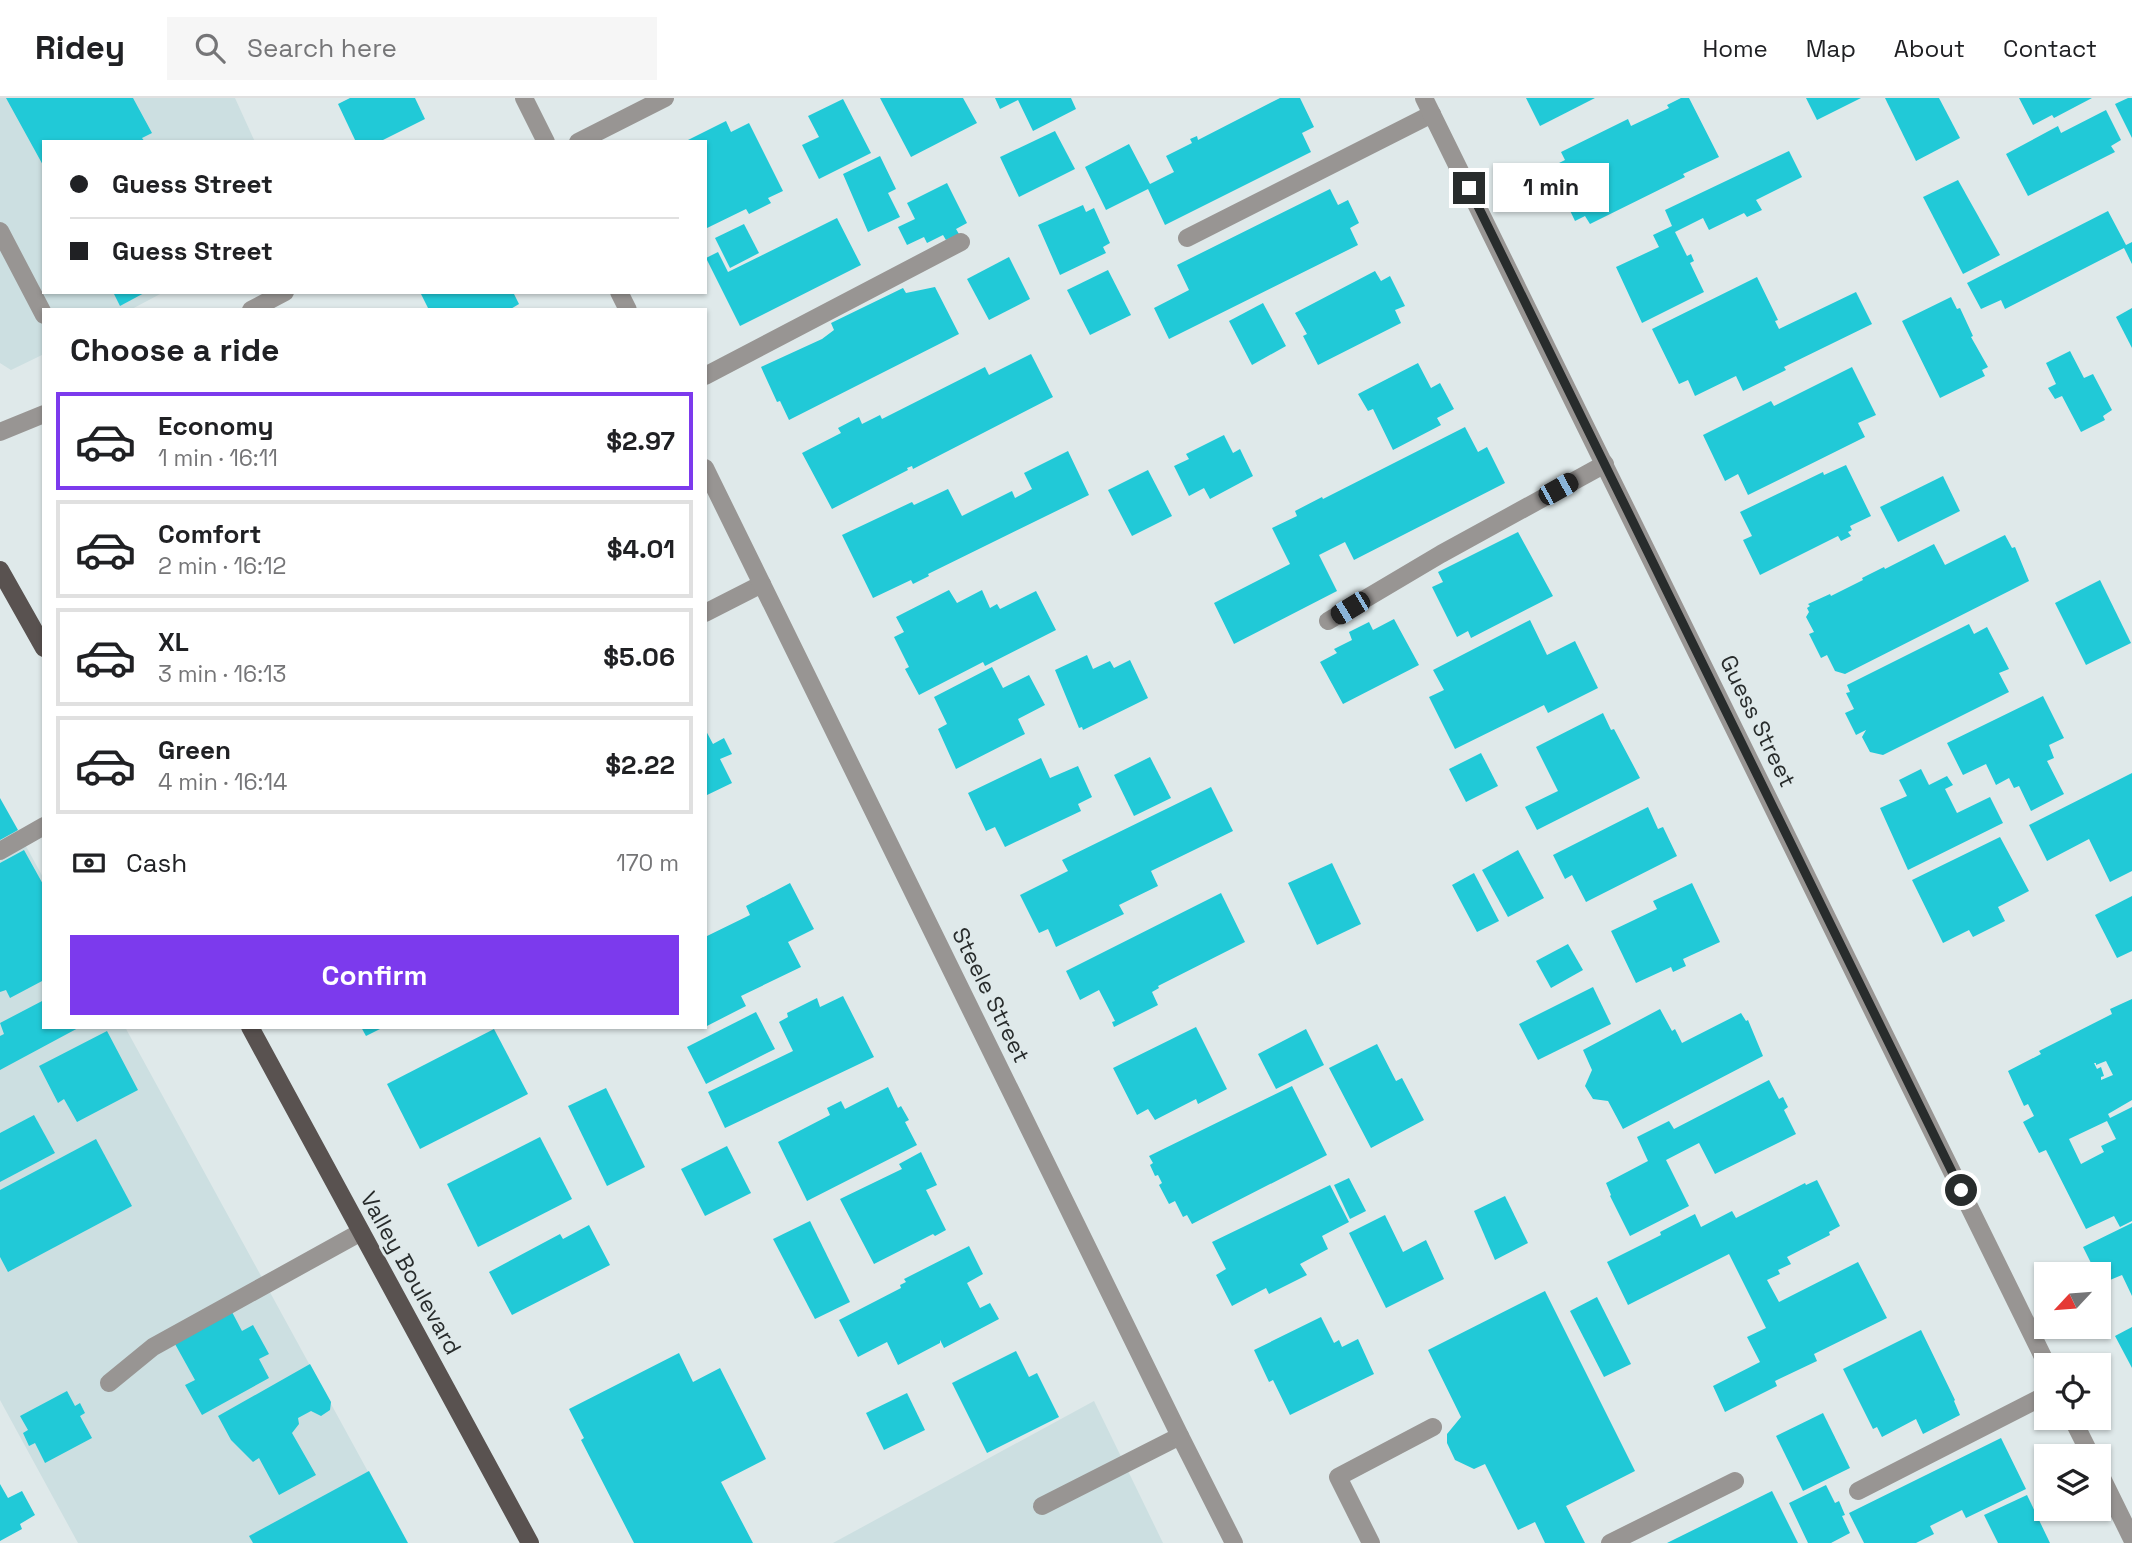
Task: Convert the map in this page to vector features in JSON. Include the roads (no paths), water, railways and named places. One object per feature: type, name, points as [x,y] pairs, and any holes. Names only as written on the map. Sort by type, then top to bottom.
[{"type":"main road","points":[[0,570],[42,644]]},
{"type":"main road","name":"Valley Boulevard","points":[[251,1029],[530,1543]]},
{"type":"street","points":[[524,98],[545,140]]},
{"type":"street","points":[[582,140],[665,98]]},
{"type":"street","points":[[1187,238],[1428,106]]},
{"type":"street","name":"Guess Street","points":[[1428,106],[2041,1353]]},
{"type":"street","points":[[0,231],[42,311]]},
{"type":"street","points":[[707,375],[961,242]]},
{"type":"street","points":[[255,308],[281,294]]},
{"type":"street","points":[[0,432],[42,415]]},
{"type":"street","points":[[1328,621],[1441,554],[1605,464]]},
{"type":"street","name":"Steele Street","points":[[707,472],[1234,1543]]},
{"type":"street","points":[[707,612],[762,584]]},
{"type":"street","points":[[0,851],[42,828]]},
{"type":"street","points":[[109,1383],[153,1348],[361,1233]]},
{"type":"street","points":[[1857,1491],[2034,1401]]},
{"type":"street","points":[[1371,1543],[1338,1477],[1433,1427]]},
{"type":"street","points":[[1042,1506],[1180,1436]]},
{"type":"street","points":[[1611,1543],[1735,1481]]},
{"type":"street","points":[[2111,1496],[2132,1539]]}]
